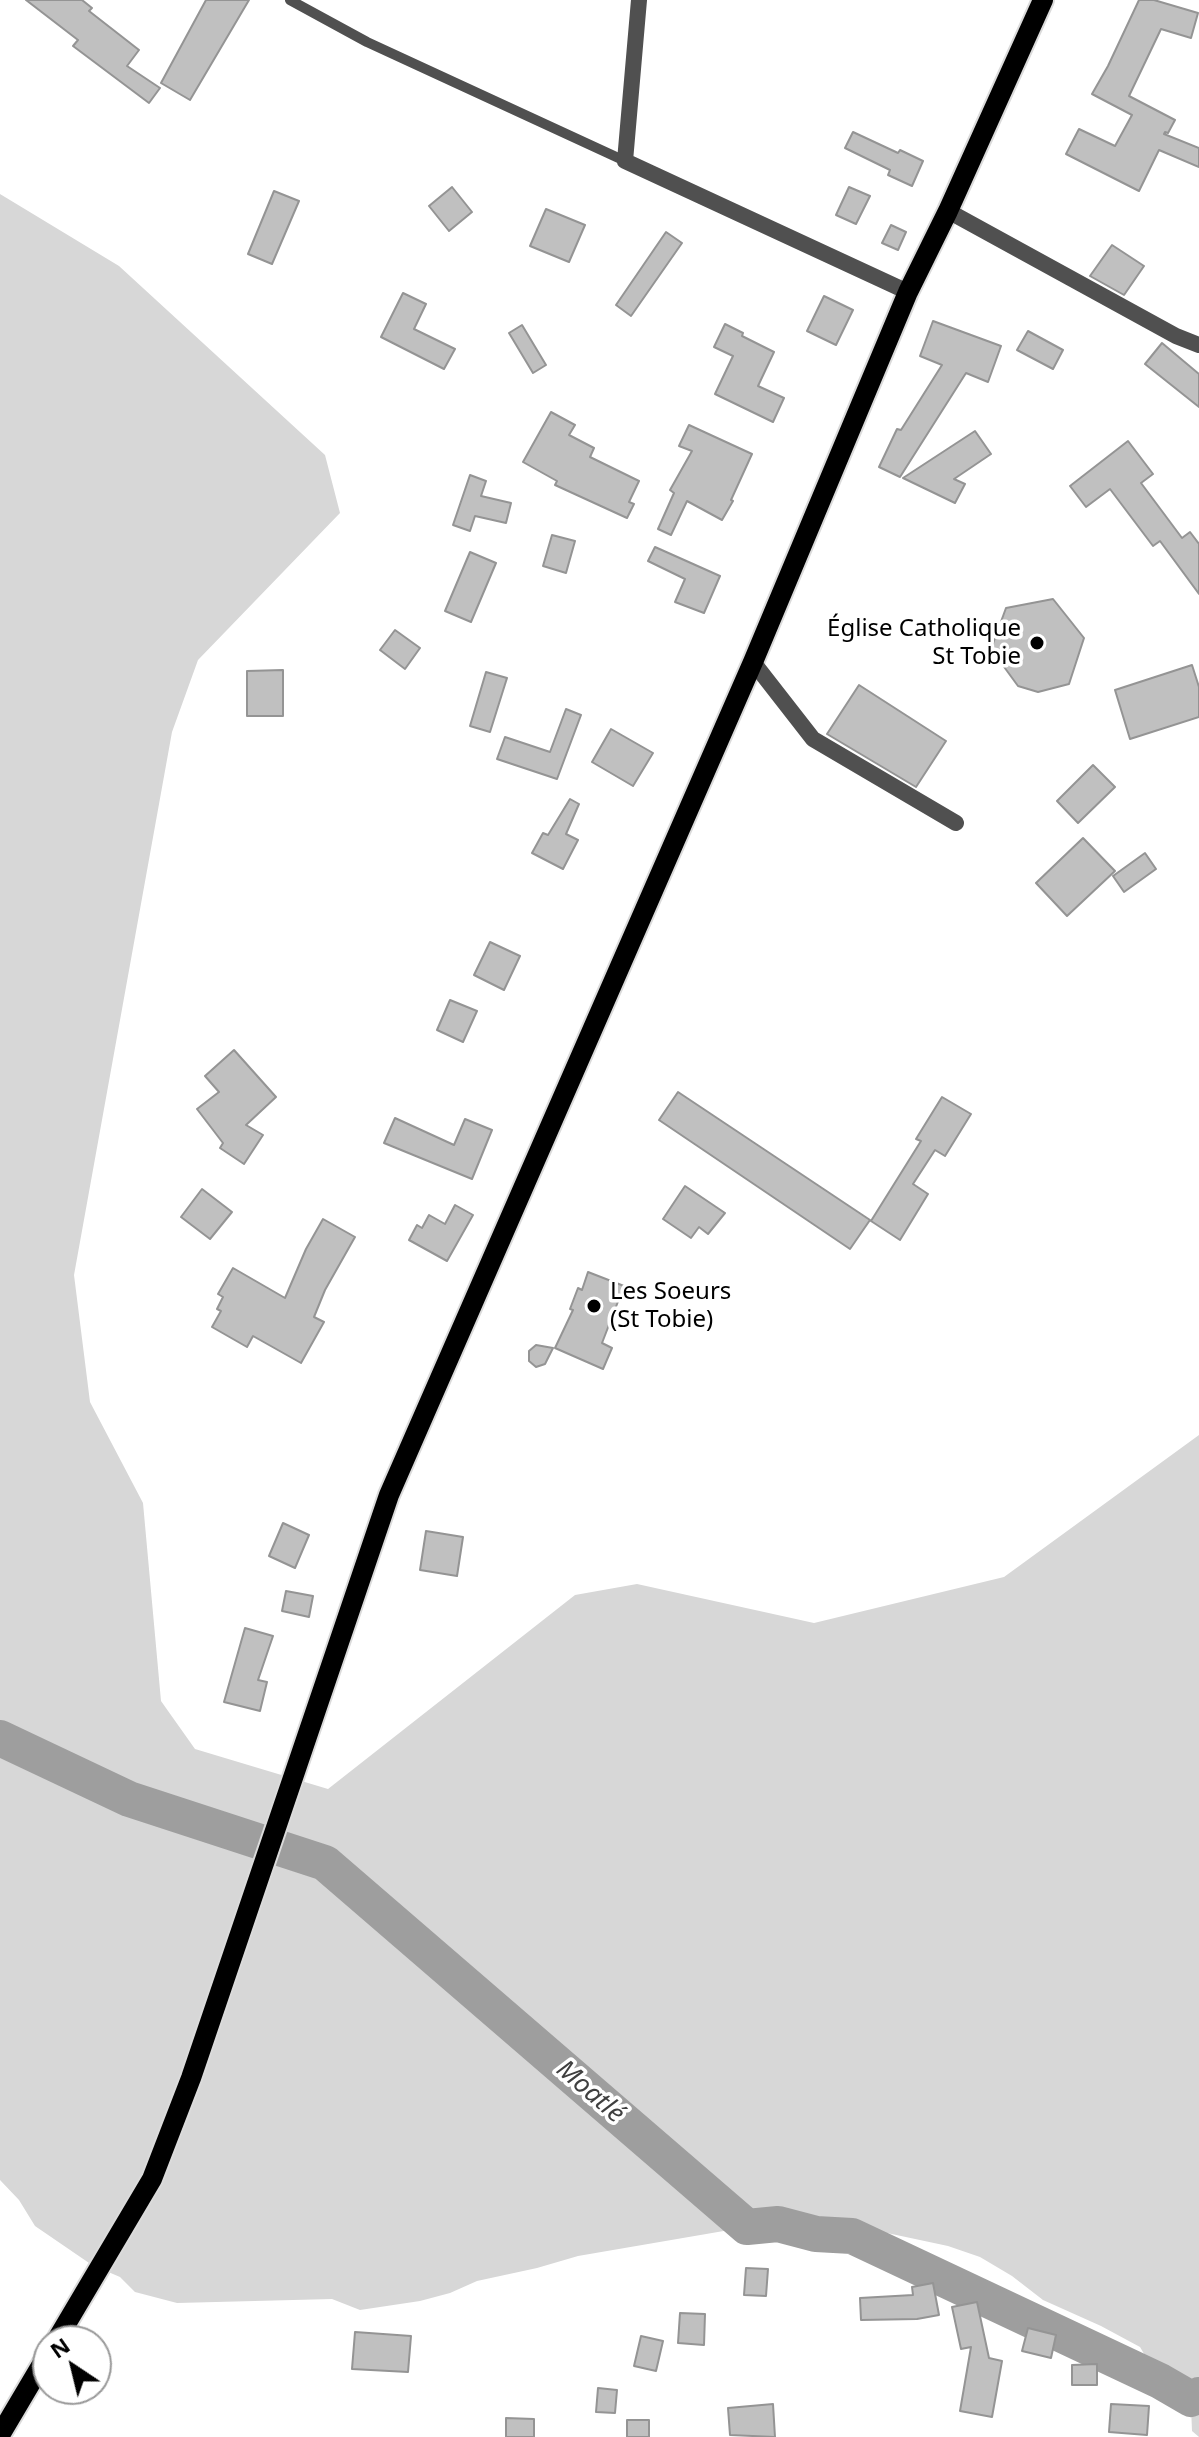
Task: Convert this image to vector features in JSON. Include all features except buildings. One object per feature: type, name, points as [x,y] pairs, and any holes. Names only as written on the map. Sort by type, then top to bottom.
[{"type":"main road","points":[[65,2325],[152,2179],[161,2156],[191,2078],[389,1495],[753,662],[908,292],[1043,0]]},
{"type":"main road","points":[[0,2435],[32,2381]]},
{"type":"street","points":[[639,0],[625,161],[908,292]]},
{"type":"street","points":[[948,211],[1176,336],[1199,345]]},
{"type":"street","points":[[753,662],[813,739],[956,823]]},
{"type":"lane","points":[[290,0],[367,42],[625,161]]},
{"type":"shaded area","points":[[0,194],[119,266],[325,455],[340,513],[198,660],[172,732],[74,1275],[90,1402],[143,1503],[161,1701],[195,1749],[328,1789],[575,1595],[637,1584],[814,1623],[1004,1577],[1199,1435],[1199,2437],[1192,2431],[1191,2406],[1160,2381],[1140,2347],[1043,2300],[980,2257],[948,2246],[887,2233],[852,2236],[816,2234],[778,2224],[578,2256],[477,2281],[420,2301],[360,2310],[332,2299],[177,2303],[135,2292],[120,2277],[92,2265],[35,2226],[19,2200],[0,2180]]},
{"type":"waterway","name":"Moatlé","points":[[0,1738],[129,1799],[325,1863],[747,2227],[778,2224],[816,2234],[852,2236],[1160,2381],[1191,2399],[1199,2395]]},
{"type":"place","name":"Église Catholique St Tobie","points":[[1037,643]]},
{"type":"place","name":"Les Soeurs (St Tobie)","points":[[594,1306]]}]
